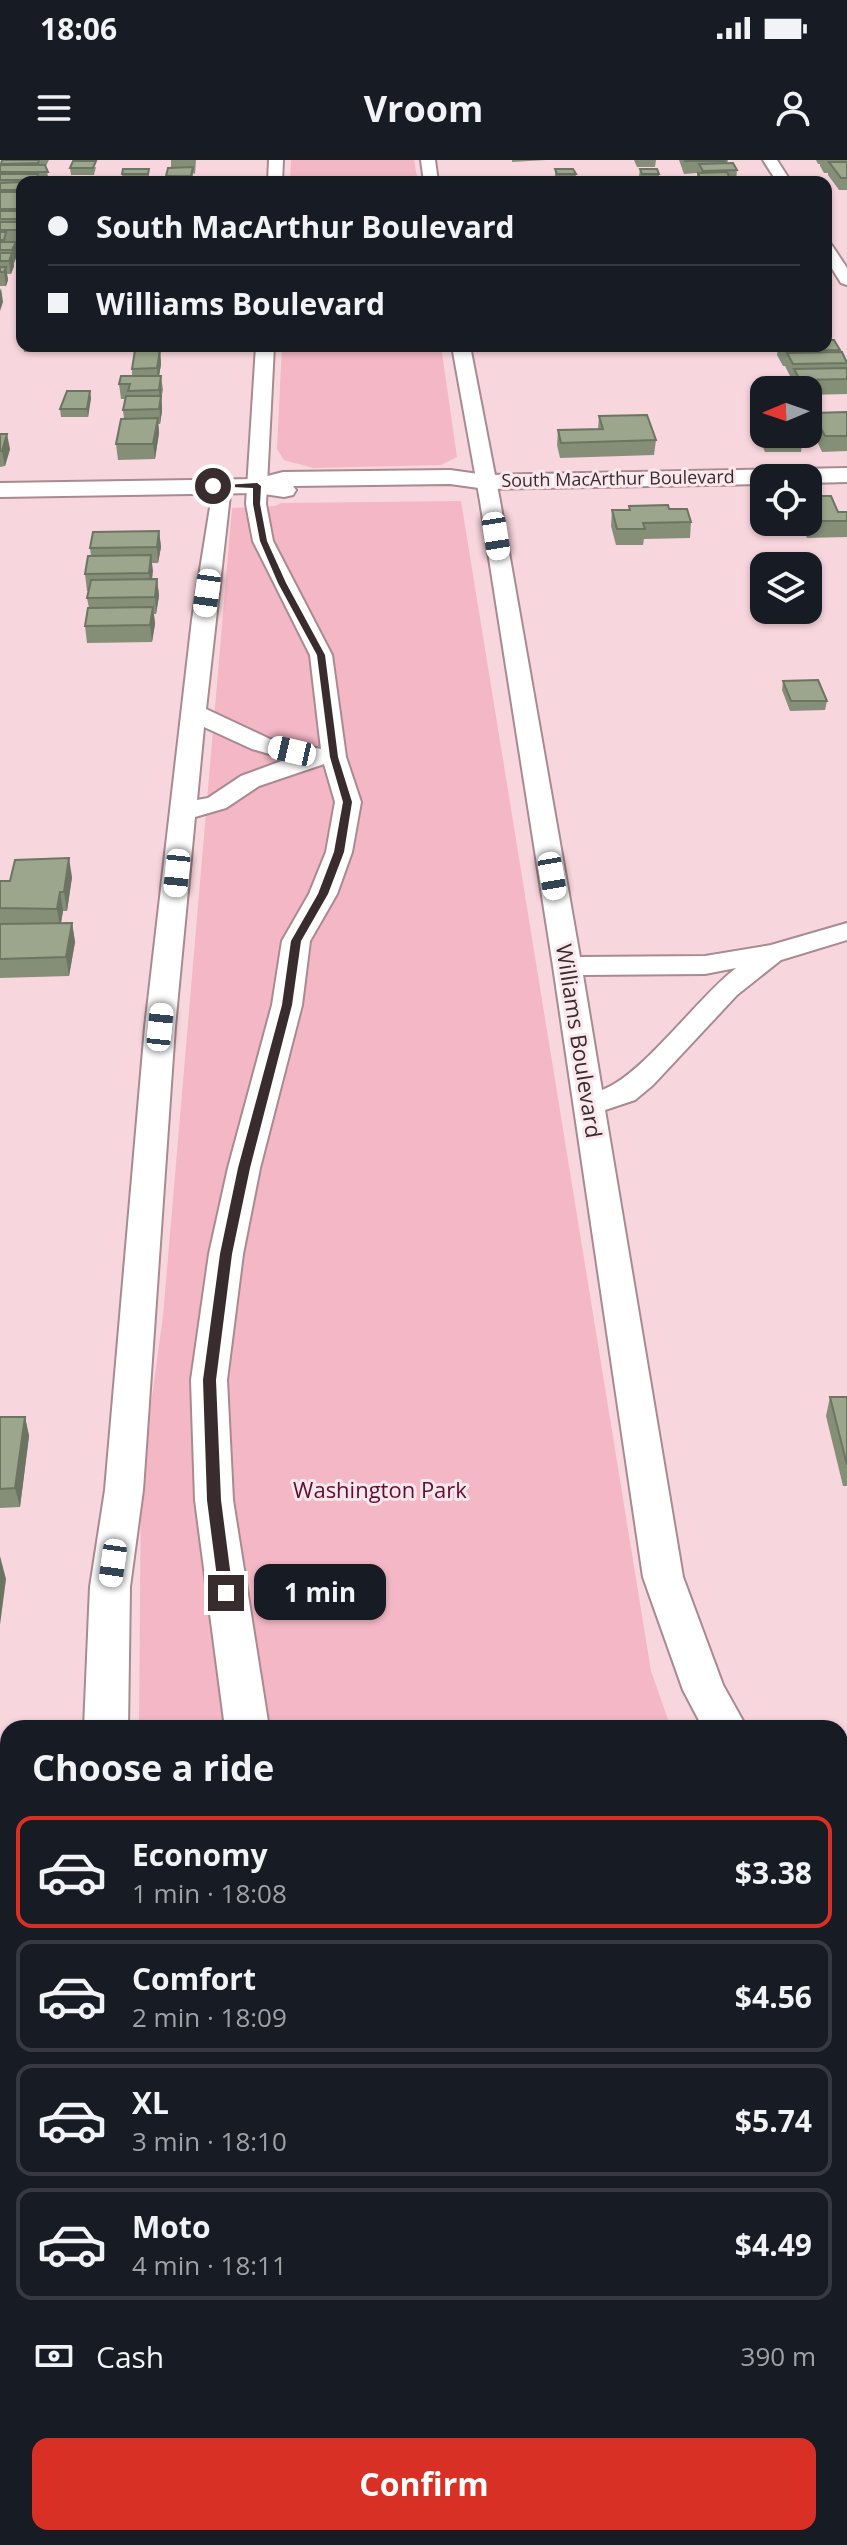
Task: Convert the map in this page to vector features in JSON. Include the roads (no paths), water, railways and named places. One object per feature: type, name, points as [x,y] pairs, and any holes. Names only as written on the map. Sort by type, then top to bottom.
[{"type":"main road","name":"South MacArthur Boulevard","points":[[0,490],[221,486],[283,490],[454,488],[486,482],[847,475]]},
{"type":"street","points":[[832,257],[847,280]]},
{"type":"street","points":[[246,1720],[214,1500],[209,1380],[226,1254],[244,1168],[287,1005],[296,941],[323,894],[339,852],[348,802],[325,757],[321,655],[263,541],[256,504],[265,352]]},
{"type":"street","name":"Williams Boulevard","points":[[462,352],[589,1100],[663,1577],[704,1690],[721,1720]]},
{"type":"street","points":[[106,1720],[110,1587],[124,1490],[160,1027],[221,486]]},
{"type":"street","points":[[194,712],[244,740],[325,757]]},
{"type":"street","points":[[183,812],[217,803],[250,781],[325,757]]},
{"type":"street","points":[[567,966],[705,965],[775,953],[847,931]]},
{"type":"street","points":[[589,1100],[606,1100],[624,1093],[727,989],[775,953]]},
{"type":"park label","name":"Washington Park","points":[[380,1490]]}]
